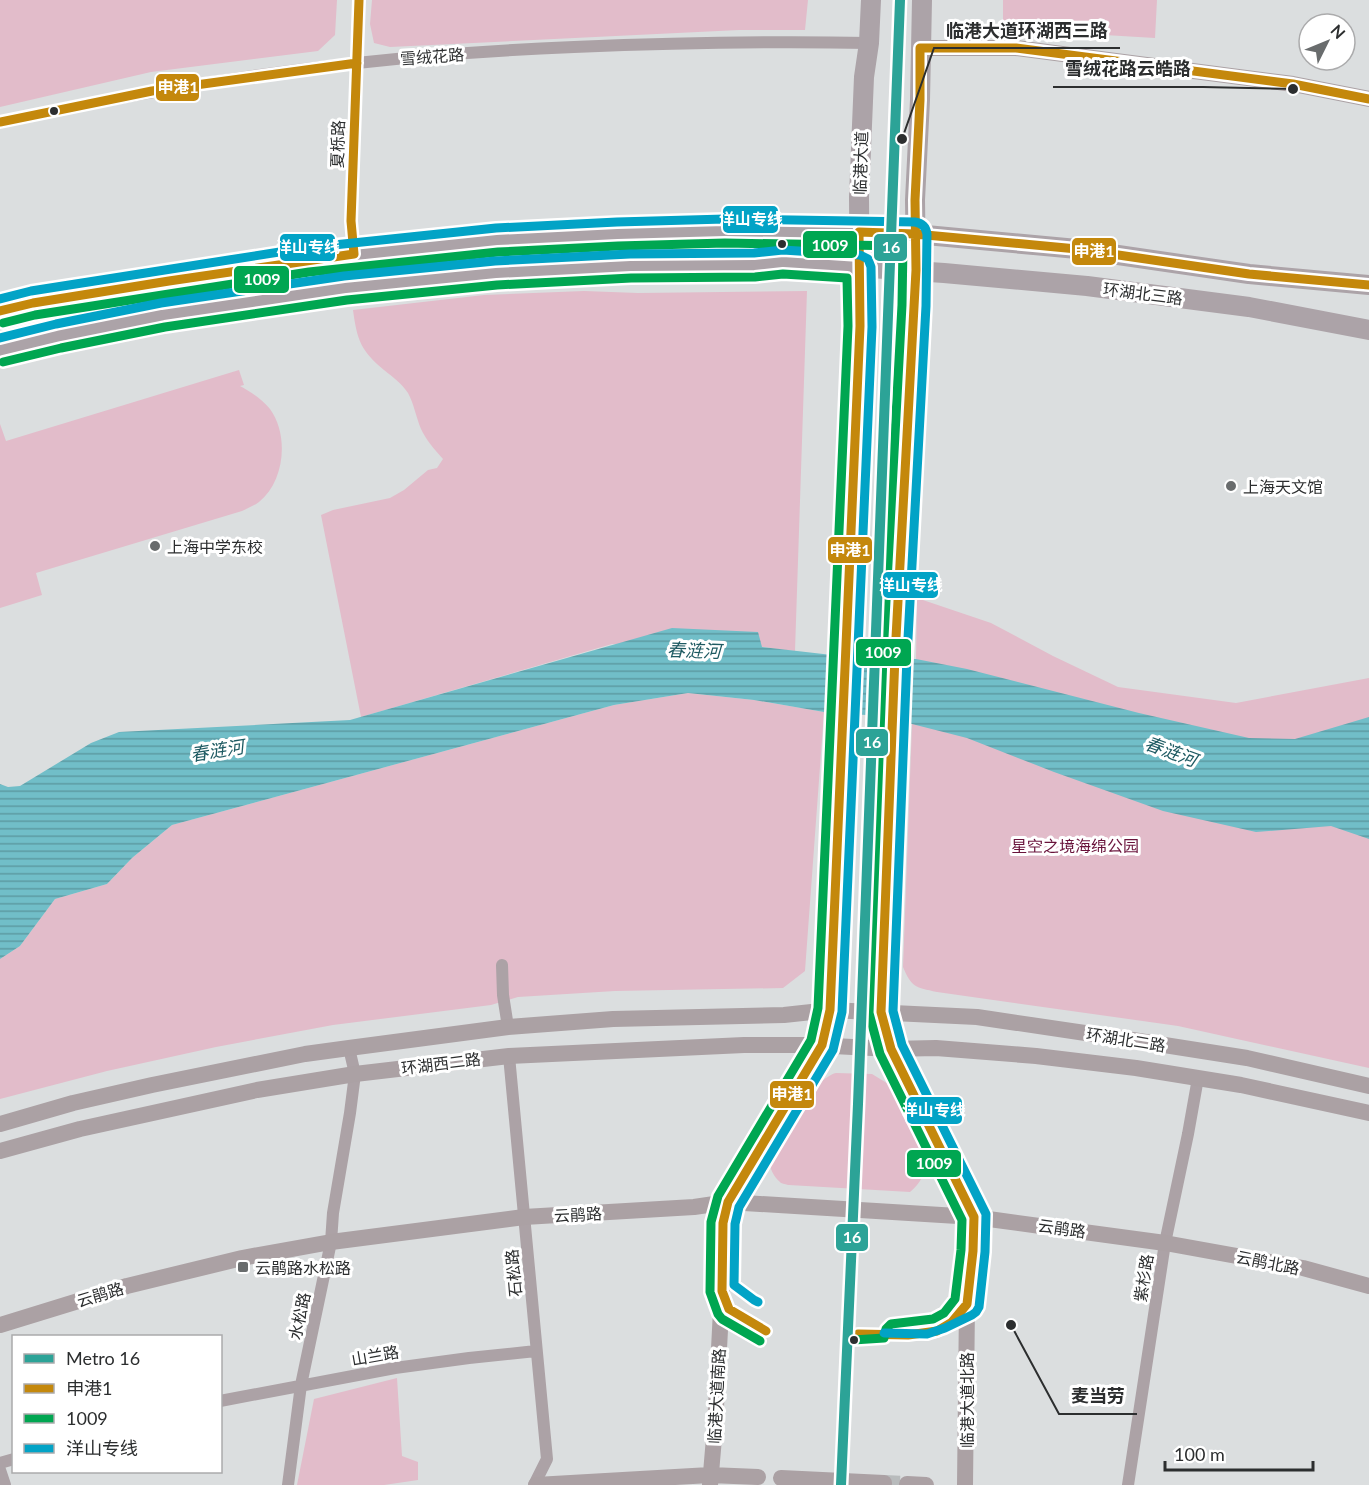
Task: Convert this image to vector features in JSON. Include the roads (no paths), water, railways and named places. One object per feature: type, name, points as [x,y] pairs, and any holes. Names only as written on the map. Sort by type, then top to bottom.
[{"type":"main road","name":"临港大道","points":[[830,1010],[860,326],[859,197],[864,77],[869,43],[871,0]]},
{"type":"main road","points":[[881,1012],[895,656],[916,270],[915,200],[922,0]]},
{"type":"main road","name":"环湖北三路","points":[[0,311],[33,303],[169,281],[354,254],[497,240],[725,231],[915,234],[1077,249],[1249,274],[1369,285]]},
{"type":"main road","name":"环湖北三路","points":[[0,350],[163,315],[346,288],[496,273],[631,266],[755,265],[783,262],[916,270],[1087,286],[1249,307],[1369,330]]},
{"type":"street","name":"夏栎路","points":[[346,288],[354,254],[351,221],[359,0]]},
{"type":"street","name":"雪绒花路","points":[[0,122],[152,92],[357,63],[519,50],[638,44],[869,43]]},
{"type":"street","points":[[920,48],[1016,48],[1293,84],[1369,99]]},
{"type":"street","points":[[502,965],[503,995],[508,1027]]},
{"type":"street","name":"环湖西二路","points":[[0,1124],[73,1103],[294,1056],[508,1027],[613,1019],[784,1015],[830,1010],[881,1012]]},
{"type":"street","name":"临港大道南路","points":[[710,1480],[722,1291],[723,1223],[728,1202],[822,1045],[830,1010]]},
{"type":"street","name":"临港大道北路","points":[[881,1012],[891,1049],[974,1217],[967,1304],[965,1485]]},
{"type":"street","name":"环湖北二路","points":[[881,1012],[977,1017],[1128,1039],[1247,1058],[1369,1086]]},
{"type":"street","name":"环湖西二路","points":[[0,1151],[80,1129],[235,1094],[355,1074],[509,1056],[744,1045],[822,1045],[891,1049]]},
{"type":"street","name":"水松路","points":[[288,1485],[301,1385],[331,1242],[333,1213],[350,1113],[355,1074],[349,1048]]},
{"type":"street","name":"环湖北二路","points":[[891,1049],[936,1048],[1035,1056],[1136,1068],[1241,1085],[1369,1113]]},
{"type":"street","name":"石松路","points":[[509,1056],[547,1459],[535,1485]]},
{"type":"street","name":"紫杉路","points":[[1128,1485],[1165,1243],[1198,1078]]},
{"type":"street","name":"云鹃路","points":[[0,1325],[127,1286],[242,1258],[331,1242],[524,1217],[694,1207],[728,1202],[974,1217],[1165,1243]]},
{"type":"street","name":"云鹃北路","points":[[1165,1243],[1303,1268],[1369,1286]]},
{"type":"street","name":"山兰路","points":[[222,1401],[395,1368],[537,1351]]},
{"type":"street","points":[[0,1470],[5,1485]]},
{"type":"street","points":[[535,1485],[758,1477]]},
{"type":"street","points":[[781,1478],[884,1483]]},
{"type":"street","points":[[908,1484],[926,1485]]},
{"type":"water","name":"春涟河","points":[[672,628],[758,632],[762,647],[867,659],[916,659],[967,669],[1139,713],[1249,738],[1295,739],[1369,717],[1369,839],[1331,826],[1256,832],[1163,811],[967,738],[912,724],[866,715],[824,712],[754,700],[688,693],[614,705],[172,825],[132,858],[107,884],[55,899],[20,946],[0,959],[0,784],[8,787],[20,786],[91,743],[119,732],[350,720]]},
{"type":"tunnel","points":[[884,1483],[907,1484]]},
{"type":"metro line","name":"16","points":[[841,1485],[858,1104],[900,0]]},
{"type":"place","name":"雪绒花路云皓路","points":[[1293,89]]},
{"type":"place","name":"临港大道环湖西三路","points":[[902,139]]},
{"type":"place","name":"上海天文馆","points":[[1231,486]]},
{"type":"place","name":"上海中学东校","points":[[155,546]]},
{"type":"place","name":"云鹃路水松路","points":[[243,1267]]},
{"type":"place","name":"麦当劳","points":[[1011,1325]]},
{"type":"park label","name":"星空之境海绵公园","points":[[1075,845]]}]
